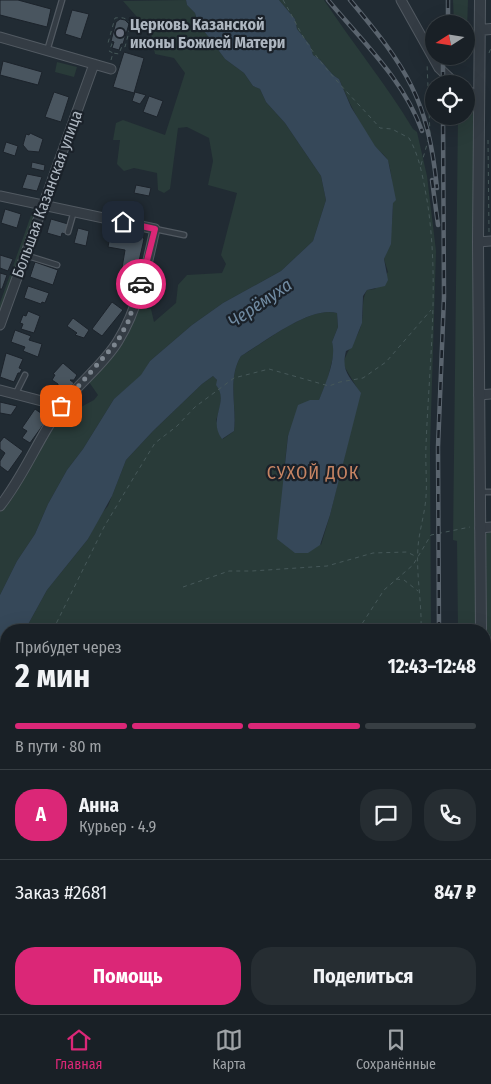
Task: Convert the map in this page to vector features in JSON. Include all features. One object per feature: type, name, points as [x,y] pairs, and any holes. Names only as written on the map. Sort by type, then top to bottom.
[{"type":"street","points":[[401,0],[425,45]]},
{"type":"street","points":[[480,0],[478,96],[486,242],[479,395],[481,624]]},
{"type":"street","points":[[480,30],[491,29]]},
{"type":"street","points":[[0,38],[110,68]]},
{"type":"street","name":"Большая Казанская улица","points":[[0,325],[94,64]]},
{"type":"street","points":[[436,65],[446,75]]},
{"type":"street","points":[[0,196],[155,229],[147,265],[128,322],[117,342],[61,406],[34,449],[13,489],[0,506]]},
{"type":"street","points":[[0,390],[61,406]]},
{"type":"street","points":[[479,395],[491,394]]},
{"type":"street","points":[[480,527],[491,527]]},
{"type":"lane","points":[[47,51],[62,0]]},
{"type":"lane","points":[[68,232],[74,211]]},
{"type":"lane","points":[[155,229],[184,235]]},
{"type":"lane","points":[[25,255],[58,265]]},
{"type":"lane","points":[[16,393],[25,375]]},
{"type":"lane","points":[[480,492],[491,492]]},
{"type":"path","points":[[282,0],[297,29],[313,53],[380,128],[392,129],[409,138],[420,166],[433,236],[426,446],[427,484],[425,508],[419,530],[417,557],[418,591],[422,606],[421,624]]},
{"type":"path","points":[[110,68],[113,53],[110,52],[112,44],[108,43],[115,18],[122,17],[128,19],[131,24],[125,47],[122,46],[119,54],[113,53]]},
{"type":"path","points":[[488,59],[491,48]]},
{"type":"path","points":[[420,166],[425,157],[430,134],[428,65]]},
{"type":"path","points":[[486,242],[488,136]]},
{"type":"path","points":[[56,624],[104,527],[155,443],[178,426],[195,407],[234,378],[269,369],[330,386],[340,382],[363,378],[386,362],[432,309]]},
{"type":"path","points":[[362,624],[384,590],[413,565],[431,535],[480,527]]},
{"type":"path","points":[[183,587],[230,570],[252,571],[327,566],[373,553],[407,552],[417,557]]},
{"type":"path","points":[[396,579],[404,580],[418,591]]},
{"type":"path","points":[[491,673],[491,753]]},
{"type":"shaded area","points":[[186,0],[187,5],[195,13],[198,23],[225,59],[244,73],[253,86],[260,89],[266,102],[285,123],[321,176],[326,200],[313,241],[281,271],[223,303],[192,325],[150,361],[142,375],[114,399],[83,449],[67,470],[48,504],[35,534],[17,561],[0,595],[0,512],[12,499],[46,436],[64,416],[94,400],[98,395],[89,382],[120,347],[139,307],[151,309],[154,322],[176,303],[178,285],[187,275],[222,273],[226,264],[221,255],[237,193],[208,185],[213,161],[209,138],[187,127],[178,128],[170,189],[164,193],[158,190],[157,173],[134,168],[124,171],[117,164],[120,140],[113,140],[116,123],[123,120],[165,135],[185,73],[174,58],[155,54],[151,33],[123,1]]},
{"type":"shaded area","points":[[279,0],[324,0],[413,129],[417,132],[427,176],[436,251],[430,448],[431,624],[28,624],[47,590],[88,539],[100,515],[108,506],[126,460],[153,431],[202,384],[213,376],[217,380],[221,391],[216,420],[223,439],[234,431],[233,383],[234,374],[241,356],[301,319],[326,312],[337,313],[338,327],[332,342],[335,349],[327,381],[319,400],[288,435],[284,489],[321,545],[360,393],[343,364],[361,327],[365,294],[367,290],[375,289],[388,272],[384,259],[390,238],[393,197],[391,171],[387,159],[368,136],[354,112],[339,79],[313,55],[310,45],[297,29],[295,19]]},
{"type":"shaded area","points":[[453,0],[468,0],[468,15],[454,15]]},
{"type":"shaded area","points":[[57,62],[77,67],[74,77],[55,72]]},
{"type":"shaded area","points":[[458,125],[474,125],[477,624],[458,624],[457,541],[453,540]]},
{"type":"shaded area","points":[[34,207],[37,211],[0,315],[0,303]]},
{"type":"shaded area","points":[[491,531],[491,624],[487,624],[486,534]]},
{"type":"water","name":"Черёмуха","points":[[186,0],[279,0],[295,19],[297,29],[310,45],[313,55],[339,79],[351,107],[375,146],[388,160],[396,200],[393,203],[391,244],[384,259],[388,280],[385,286],[367,290],[363,296],[362,323],[352,348],[346,351],[345,369],[361,393],[330,515],[320,545],[308,553],[295,553],[277,539],[288,436],[298,405],[310,400],[319,400],[332,363],[332,342],[338,327],[337,313],[326,312],[301,319],[241,356],[234,374],[233,383],[234,431],[222,439],[217,425],[221,398],[220,391],[216,385],[217,380],[213,376],[202,384],[126,460],[112,496],[88,539],[47,590],[28,624],[0,624],[0,595],[17,561],[35,534],[48,504],[67,470],[83,449],[114,399],[141,375],[150,361],[192,325],[223,303],[281,271],[313,241],[326,200],[321,176],[285,123],[266,102],[260,89],[253,86],[244,73],[225,59],[198,23],[195,13],[187,5]]},
{"type":"building","points":[[0,0],[18,0],[51,9],[47,27],[0,15]]},
{"type":"building","points":[[72,10],[89,14],[81,39],[65,34]]},
{"type":"building","name":"Церковь Казанской иконы Божией Матери","points":[[120,19],[125,20],[129,24],[123,44],[121,44],[119,50],[112,48],[114,42],[111,41],[116,22]]},
{"type":"building","points":[[124,52],[144,58],[134,93],[113,87]]},
{"type":"building","points":[[3,61],[42,72],[38,85],[0,75]]},
{"type":"building","points":[[54,92],[69,97],[61,122],[45,117]]},
{"type":"building","points":[[135,92],[146,95],[140,104],[132,101]]},
{"type":"building","points":[[149,96],[163,101],[157,117],[143,112]]},
{"type":"building","points":[[30,133],[43,139],[39,152],[28,151],[23,145],[26,134],[29,135]]},
{"type":"building","points":[[6,142],[18,146],[15,156],[3,152]]},
{"type":"building","points":[[32,162],[45,165],[44,171],[31,168]]},
{"type":"building","points":[[27,174],[42,177],[37,191],[22,188]]},
{"type":"building","points":[[136,185],[151,188],[149,196],[134,193]]},
{"type":"building","points":[[5,209],[21,214],[17,228],[1,223]]},
{"type":"building","points":[[51,219],[68,224],[65,234],[62,233],[61,237],[47,233]]},
{"type":"building","points":[[78,228],[89,231],[86,246],[74,243]]},
{"type":"building","points":[[111,231],[142,236],[144,239],[137,270],[122,268],[125,250],[108,247]]},
{"type":"building","points":[[0,255],[13,259],[8,271],[0,268]]},
{"type":"building","points":[[35,262],[58,270],[53,285],[30,277]]},
{"type":"building","points":[[0,273],[7,275],[2,289],[0,289]]},
{"type":"building","points":[[28,286],[49,293],[45,303],[42,302],[41,304],[24,298]]},
{"type":"building","points":[[112,302],[123,310],[102,336],[92,329]]},
{"type":"building","points":[[28,311],[40,316],[34,333],[21,329],[23,324],[20,323],[23,315],[26,316]]},
{"type":"building","points":[[73,318],[89,330],[84,338],[75,335],[77,333],[67,326]]},
{"type":"building","points":[[15,330],[31,336],[29,340],[42,344],[38,357],[23,351],[25,347],[11,342]]},
{"type":"building","points":[[6,353],[23,359],[19,368],[22,369],[14,382],[0,377]]},
{"type":"building","points":[[63,363],[77,375],[74,380],[70,380],[74,383],[69,391],[61,393],[58,390],[58,384],[52,380],[55,375],[53,374]]},
{"type":"building","points":[[0,402],[17,406],[11,415],[0,413]]},
{"type":"building","points":[[35,409],[48,418],[30,443],[22,438],[27,431],[22,428]]},
{"type":"building","points":[[4,437],[23,451],[8,472],[0,466],[0,461],[5,453],[0,449],[0,442]]},
{"type":"railway","points":[[328,0],[393,78],[414,112],[422,131]]},
{"type":"railway","points":[[350,0],[386,46],[412,86],[428,131],[437,188]]},
{"type":"railway","points":[[448,0],[448,15]]},
{"type":"railway","points":[[443,65],[443,75]]},
{"type":"railway","points":[[439,624],[438,447],[444,297],[443,125]]},
{"type":"railway","points":[[432,180],[438,225]]},
{"type":"way so far","points":[[61,406],[117,342],[128,322],[141,284]]},
{"type":"place","name":"Церковь Казанской иконы Божией Матери","points":[[120,33]]},
{"type":"district","name":"СУХОЙ ДОК","points":[[313,473]]},
{"type":"route","points":[[123,222],[155,229],[141,284]]}]
